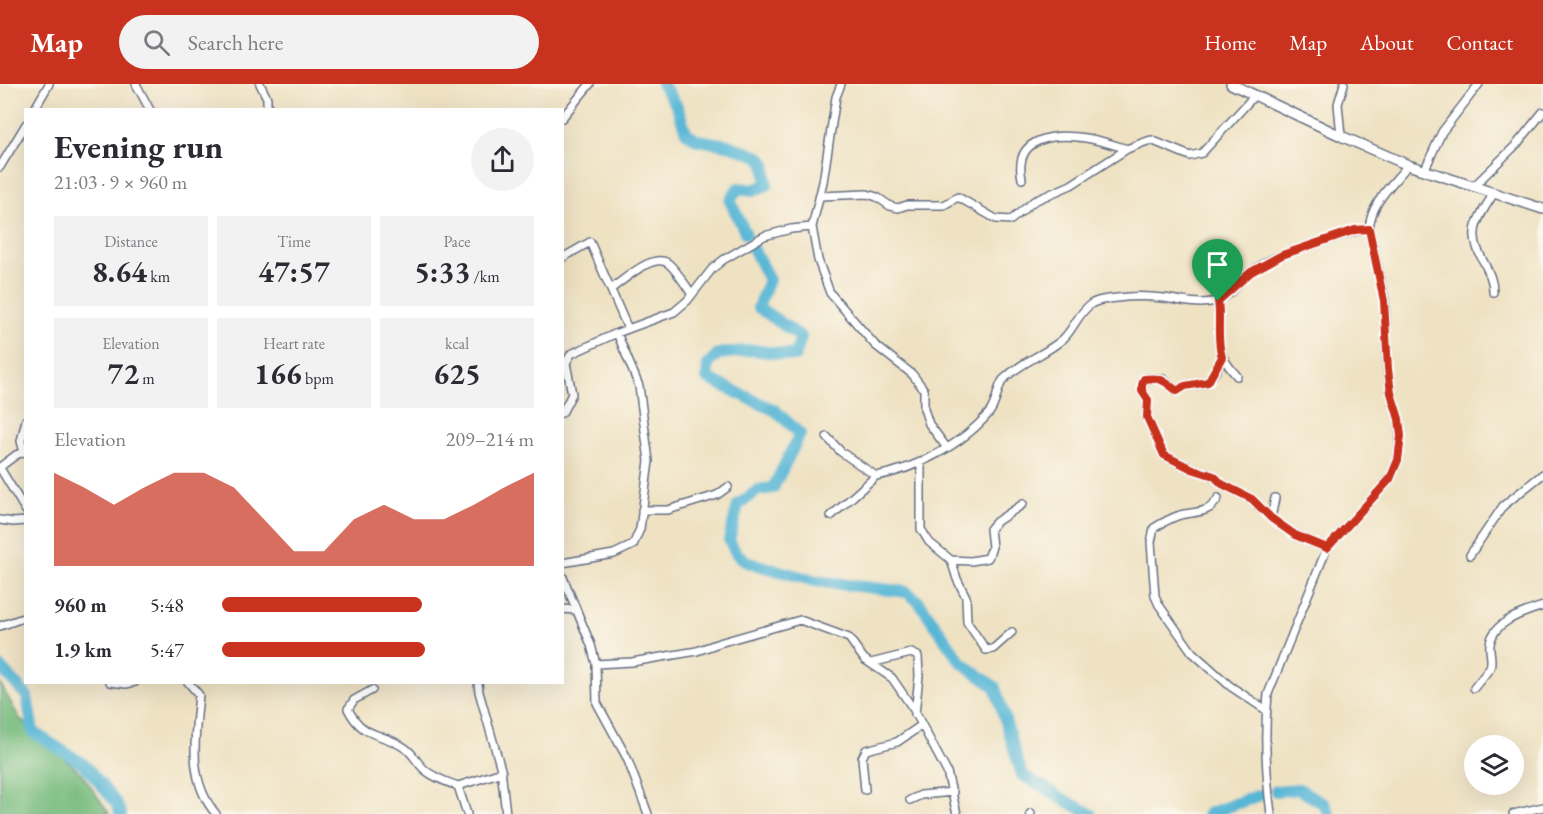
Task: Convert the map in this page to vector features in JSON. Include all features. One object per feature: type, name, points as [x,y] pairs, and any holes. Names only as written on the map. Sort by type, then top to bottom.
[{"type":"main road","points":[[1231,84],[1408,165],[1543,209]]},
{"type":"street","points":[[35,108],[49,84]]},
{"type":"street","points":[[136,84],[149,108]]},
{"type":"street","points":[[260,84],[267,98],[267,108]]},
{"type":"street","points":[[564,115],[590,84]]},
{"type":"street","points":[[841,84],[836,97],[820,196],[812,227],[818,260],[830,293],[875,345],[912,374],[924,390],[924,409],[929,424],[947,448]]},
{"type":"street","points":[[1341,136],[1338,104],[1344,84]]},
{"type":"street","points":[[1425,169],[1442,132],[1479,84]]},
{"type":"street","points":[[820,196],[867,194],[898,208],[907,205],[944,205],[957,197],[996,219],[1011,220],[1034,201],[1071,185],[1127,149],[1151,141],[1190,156],[1203,153],[1254,96]]},
{"type":"street","points":[[1473,187],[1517,144],[1543,112]]},
{"type":"street","points":[[0,167],[24,127]]},
{"type":"street","points":[[1022,179],[1021,159],[1026,149],[1041,139],[1065,136],[1086,138],[1127,149]]},
{"type":"street","points":[[1271,814],[1266,710],[1268,694],[1327,548],[1390,479],[1398,460],[1401,436],[1399,419],[1391,393],[1384,301],[1369,229],[1370,217],[1375,205],[1408,165]]},
{"type":"street","points":[[1492,292],[1492,279],[1478,249],[1475,234],[1477,225],[1494,193]]},
{"type":"street","points":[[564,409],[572,394],[565,359],[571,354],[617,333],[674,312],[693,294],[712,269],[764,236],[790,229],[812,227]]},
{"type":"street","points":[[831,516],[876,476],[894,473],[921,463],[973,429],[991,412],[998,398],[1001,382],[1063,339],[1082,312],[1091,304],[1105,299],[1136,296],[1198,304],[1218,301],[1251,272],[1282,255],[1355,230],[1369,229]]},
{"type":"street","points":[[564,257],[590,242],[628,329]]},
{"type":"street","points":[[611,289],[651,261],[661,260],[668,264],[693,294]]},
{"type":"street","points":[[1218,301],[1220,316],[1218,345],[1222,357],[1238,376]]},
{"type":"street","points":[[564,563],[614,554],[633,545],[637,539],[649,461],[639,386],[617,333]]},
{"type":"street","points":[[1222,357],[1208,382],[1176,390],[1163,379],[1144,379],[1142,391],[1148,400],[1147,417],[1164,455],[1192,469],[1214,476],[1222,484],[1252,499],[1271,518],[1295,535],[1327,548]]},
{"type":"street","points":[[24,425],[22,430],[24,444]]},
{"type":"street","points":[[827,437],[841,452],[876,476]]},
{"type":"street","points":[[24,452],[0,467],[24,508]]},
{"type":"street","points":[[921,463],[921,529],[929,542],[951,560],[966,597],[967,622],[986,650],[993,649],[1012,632]]},
{"type":"street","points":[[1470,555],[1503,507],[1543,474]]},
{"type":"street","points":[[642,510],[668,510],[717,495],[728,487]]},
{"type":"street","points":[[1218,498],[1214,505],[1203,512],[1178,516],[1154,528],[1151,542],[1155,596],[1169,621],[1192,652],[1230,686],[1266,710]]},
{"type":"street","points":[[1271,518],[1275,498]]},
{"type":"street","points":[[951,560],[971,561],[988,558],[992,547],[990,529],[996,522],[1023,504]]},
{"type":"street","points":[[0,520],[24,521]]},
{"type":"street","points":[[564,580],[591,645],[596,664],[597,703],[627,758],[648,814]]},
{"type":"street","points":[[1474,688],[1490,668],[1491,639],[1498,630],[1526,611],[1543,606]]},
{"type":"street","points":[[564,609],[576,610]]},
{"type":"street","points":[[0,626],[24,618]]},
{"type":"street","points":[[596,664],[632,662],[697,651],[800,620],[849,638],[864,659],[892,678],[922,725],[947,772],[957,814]]},
{"type":"street","points":[[870,663],[911,653],[918,656],[919,676],[915,714]]},
{"type":"street","points":[[190,684],[199,695],[194,764],[206,802],[216,814]]},
{"type":"street","points":[[478,684],[502,772],[506,814]]},
{"type":"street","points":[[372,690],[354,700],[348,709],[356,723],[372,734],[383,736],[407,749],[425,771],[458,786],[502,772]]},
{"type":"street","points":[[865,790],[862,758],[866,750],[897,742],[922,725]]},
{"type":"street","points":[[458,786],[467,814]]},
{"type":"street","points":[[910,800],[921,795],[953,792]]},
{"type":"street","points":[[1513,814],[1543,807]]},
{"type":"green space","points":[[0,683],[20,719],[81,773],[110,814],[0,814]]},
{"type":"waterway","points":[[662,84],[677,106],[686,132],[697,140],[728,145],[760,157],[765,164],[767,185],[753,190],[738,188],[730,201],[746,234]]},
{"type":"waterway","points":[[753,248],[769,280],[758,307],[801,337],[795,356],[754,350],[718,354],[708,364],[707,378],[776,411],[800,434],[773,488],[758,490],[738,505],[729,540],[736,553],[747,562],[815,581],[907,592],[919,602],[961,662],[995,687],[1022,775],[1054,793]]},
{"type":"waterway","points":[[0,667],[27,696],[33,732],[85,765],[116,803],[121,814]]},
{"type":"waterway","points":[[1276,791],[1299,789],[1324,804],[1329,814]]},
{"type":"waterway","points":[[1208,814],[1260,795]]},
{"type":"waterway","points":[[1061,798],[1091,814]]},
{"type":"route","points":[[1369,229],[1380,274],[1391,393],[1399,419],[1401,436],[1398,460],[1390,479],[1327,548],[1295,535],[1271,518],[1252,499],[1222,484],[1214,476],[1192,469],[1164,455],[1158,438],[1152,431],[1146,412],[1148,400],[1142,391],[1144,379],[1163,379],[1177,391],[1185,386],[1208,382],[1222,357],[1218,345],[1220,316],[1218,301],[1251,272],[1282,255],[1355,230],[1369,229]]}]
